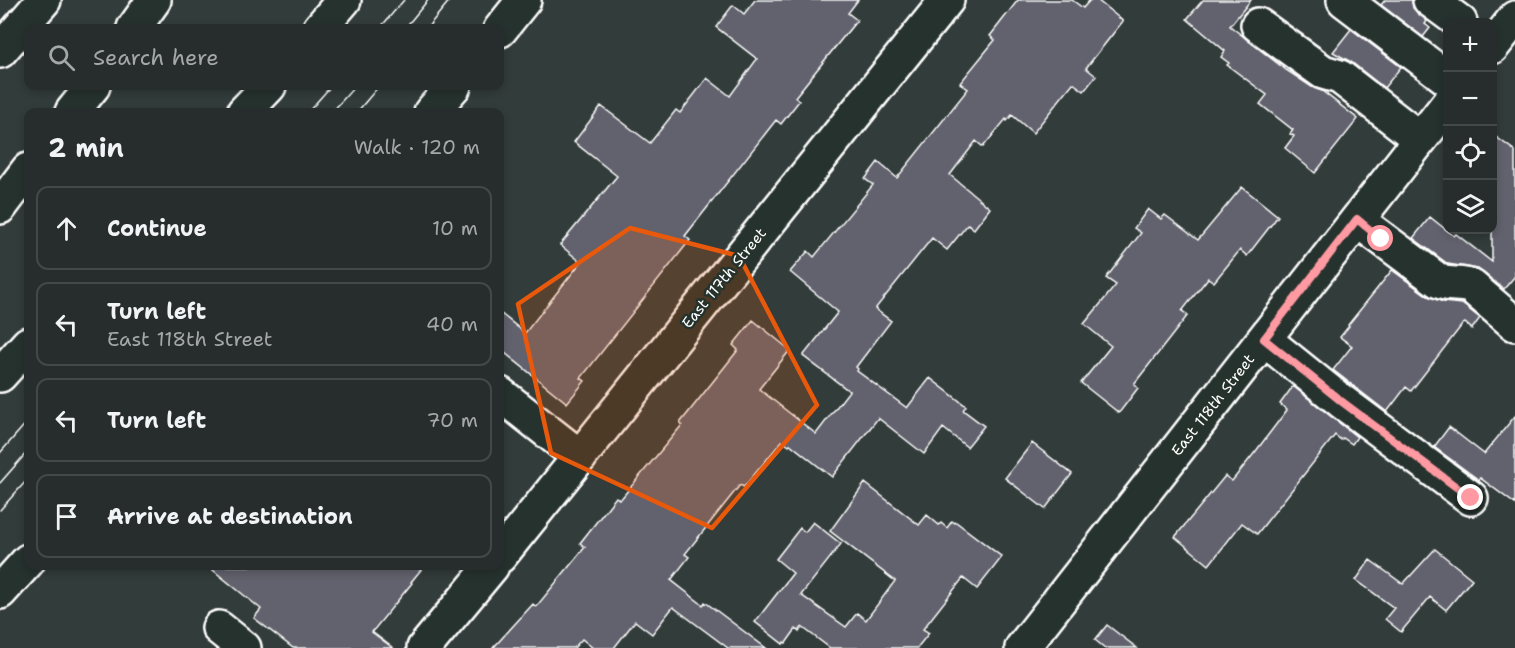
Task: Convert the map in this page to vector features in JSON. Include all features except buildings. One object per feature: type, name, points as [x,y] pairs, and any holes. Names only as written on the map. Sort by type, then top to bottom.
[{"type":"main road","points":[[0,51],[44,0]]},
{"type":"main road","points":[[137,24],[154,0]]},
{"type":"main road","points":[[323,24],[344,0]]},
{"type":"main road","points":[[504,25],[524,0]]},
{"type":"main road","name":"East 117th Street","points":[[504,551],[947,0]]},
{"type":"main road","points":[[1344,0],[1443,75]]},
{"type":"main road","points":[[1430,0],[1455,18]]},
{"type":"main road","points":[[1497,40],[1515,18]]},
{"type":"main road","points":[[1258,25],[1323,72],[1340,77],[1420,139]]},
{"type":"main road","points":[[75,108],[90,90]]},
{"type":"main road","points":[[248,108],[265,90]]},
{"type":"main road","points":[[435,108],[450,90]]},
{"type":"main road","name":"East 118th Street","points":[[1022,648],[1443,110]]},
{"type":"main road","points":[[0,207],[24,175]]},
{"type":"main road","points":[[1357,219],[1438,281],[1472,287],[1515,324]]},
{"type":"main road","points":[[1264,339],[1341,401],[1471,498]]},
{"type":"main road","points":[[0,375],[24,348]]},
{"type":"main road","points":[[504,397],[580,457]]},
{"type":"main road","points":[[0,592],[24,565]]},
{"type":"main road","points":[[424,648],[489,570]]},
{"type":"highlighted area","points":[[630,228],[739,256],[817,405],[712,528],[551,453],[518,304]]},
{"type":"tram line","points":[[383,24],[404,0]]},
{"type":"tram line","points":[[408,24],[428,0]]},
{"type":"tram line","points":[[430,24],[450,0]]},
{"type":"tram line","points":[[312,108],[327,90]]},
{"type":"tram line","points":[[336,108],[351,90]]},
{"type":"tram line","points":[[360,108],[376,90]]},
{"type":"tram line","points":[[0,453],[24,426]]},
{"type":"tram line","points":[[0,483],[24,456]]},
{"type":"tram line","points":[[0,510],[24,483]]},
{"type":"route","points":[[1381,239],[1357,219],[1264,339],[1288,356],[1341,401],[1471,498]]}]
